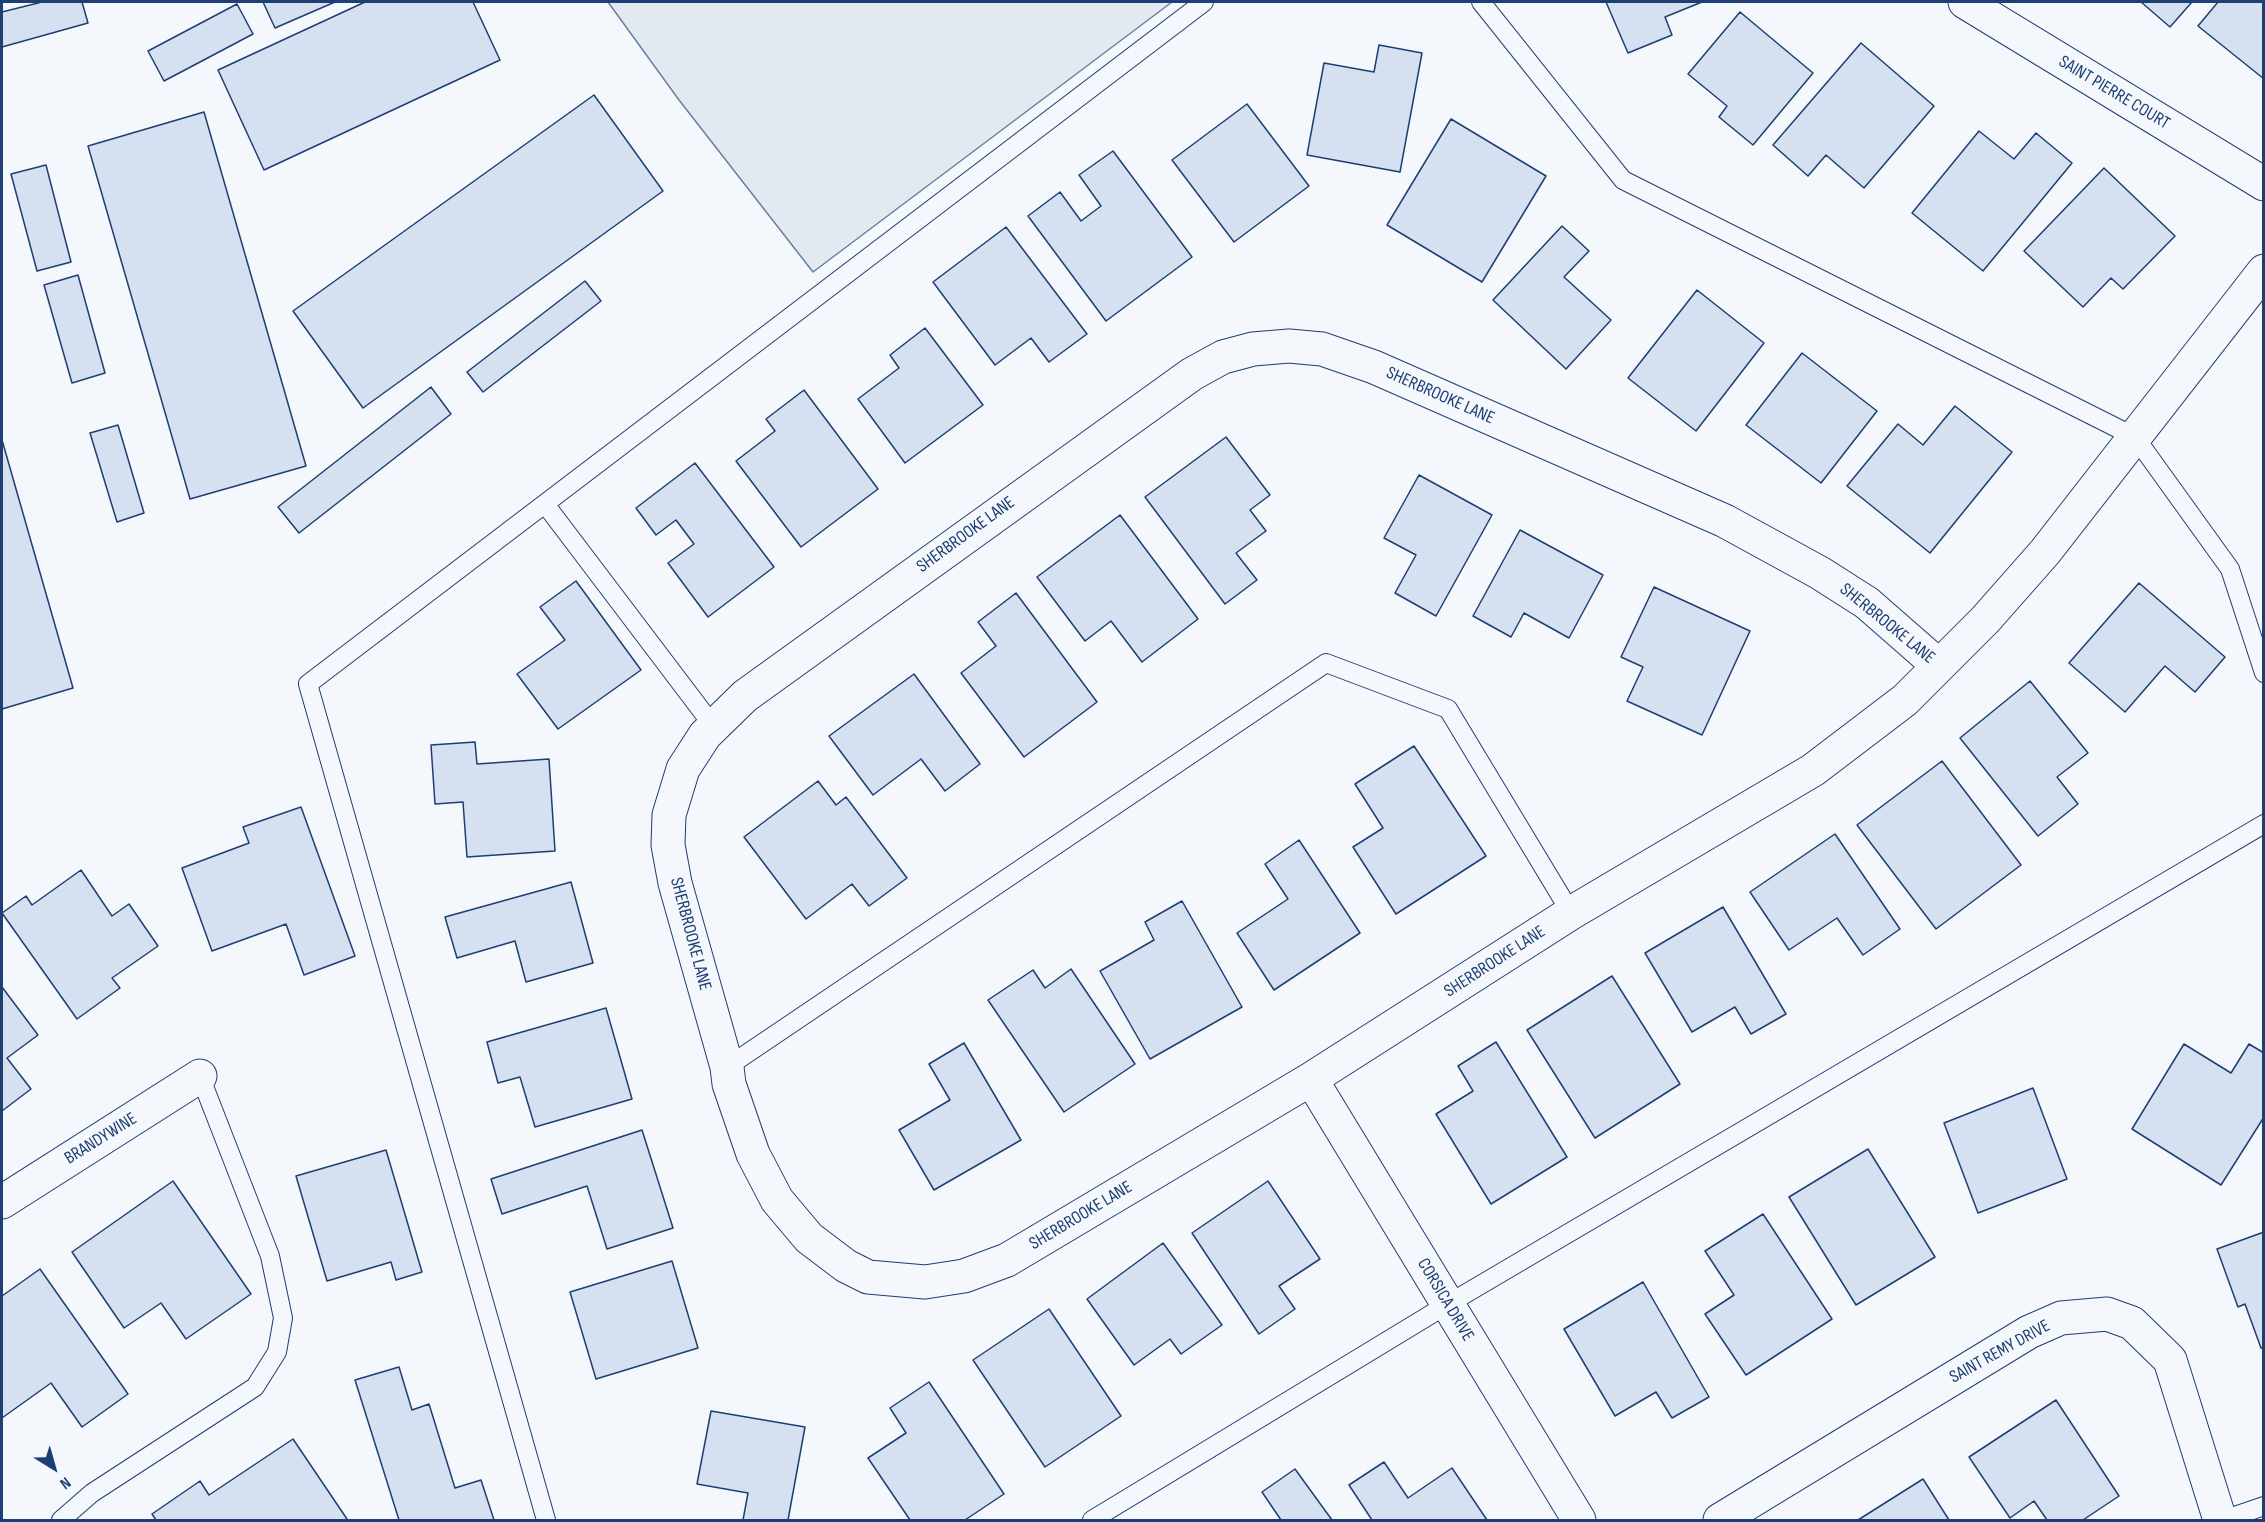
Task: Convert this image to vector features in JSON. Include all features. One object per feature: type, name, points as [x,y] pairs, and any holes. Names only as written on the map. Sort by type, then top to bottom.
[{"type":"street","name":"SAINT PIERRE COURT","points":[[1965,2],[2264,184]]},
{"type":"street","name":"SHERBROOKE LANE","points":[[1939,666],[1867,603],[1820,573],[1725,521],[1374,367],[1322,349],[1289,346],[1253,349],[1223,357],[1192,374],[744,696],[705,735],[683,769],[669,815],[668,845],[675,884],[727,1068],[729,1084],[753,1154],[777,1200],[809,1238],[846,1266],[868,1277],[925,1282],[964,1276],[1007,1260],[1311,1079],[1571,913],[1813,770],[1905,700],[1939,666],[1985,620],[2045,552],[2264,271]]},
{"type":"street","name":"BRANDYWINE","points":[[2,1202],[200,1076]]},
{"type":"street","name":"CORSICA DRIVE","points":[[1311,1079],[1579,1521]]},
{"type":"street","name":"SAINT REMY DRIVE","points":[[1720,1521],[2029,1332],[2061,1318],[2107,1314],[2132,1323],[2170,1360],[2222,1521]]},
{"type":"lane","points":[[546,1521],[308,684],[1204,2]]},
{"type":"lane","points":[[1482,2],[1623,180],[2135,437],[2230,569],[2264,673]]},
{"type":"lane","points":[[545,504],[714,727]]},
{"type":"lane","points":[[727,1068],[1326,663],[1448,709],[1571,913]]},
{"type":"lane","points":[[1092,1521],[1448,1304],[2264,824]]},
{"type":"lane","points":[[61,1521],[92,1493],[255,1387],[277,1352],[283,1318],[270,1256],[200,1076]]},
{"type":"lane","points":[[2222,1521],[2264,1506]]},
{"type":"shaded area","points":[[608,2],[1172,2],[813,272],[679,100]]},
{"type":"building","points":[[42,2],[82,2],[88,23],[2,47],[2,12]]},
{"type":"building","points":[[263,2],[335,2],[275,28]]},
{"type":"building","points":[[365,2],[473,2],[500,60],[264,170],[218,70]]},
{"type":"building","points":[[1606,2],[1702,2],[1665,17],[1672,35],[1628,53]]},
{"type":"building","points":[[2141,2],[2192,2],[2170,27]]},
{"type":"building","points":[[2218,2],[2264,2],[2264,79],[2198,26]]},
{"type":"building","points":[[237,4],[253,34],[164,81],[148,51]]},
{"type":"building","points":[[1740,12],[1813,73],[1753,145],[1719,117],[1727,106],[1688,74]]},
{"type":"building","points":[[1861,43],[1934,106],[1864,188],[1826,155],[1808,176],[1773,145]]},
{"type":"building","points":[[1379,45],[1422,53],[1400,172],[1307,155],[1324,63],[1374,72]]},
{"type":"building","points":[[594,95],[663,191],[363,408],[293,311]]},
{"type":"building","points":[[1247,104],[1309,186],[1234,242],[1172,160]]},
{"type":"building","points":[[204,112],[306,466],[190,499],[88,146]]},
{"type":"building","points":[[1451,119],[1546,176],[1482,282],[1387,225]]},
{"type":"building","points":[[1979,131],[2014,159],[2036,133],[2072,163],[1983,271],[1912,213]]},
{"type":"building","points":[[1113,151],[1192,257],[1106,321],[1028,216],[1060,192],[1081,221],[1101,206],[1079,175]]},
{"type":"building","points":[[46,165],[71,262],[37,271],[11,174]]},
{"type":"building","points":[[2104,168],[2175,236],[2123,289],[2111,278],[2083,307],[2024,251]]},
{"type":"building","points":[[1562,226],[1589,251],[1564,277],[1611,320],[1566,369],[1493,300]]},
{"type":"building","points":[[1006,227],[1087,334],[1049,362],[1031,338],[995,365],[933,282]]},
{"type":"building","points":[[78,275],[105,373],[72,383],[44,285]]},
{"type":"building","points":[[585,281],[601,301],[483,392],[467,372]]},
{"type":"building","points":[[1697,290],[1764,343],[1696,431],[1628,378]]},
{"type":"building","points":[[925,328],[983,405],[905,463],[858,399],[899,368],[890,355]]},
{"type":"building","points":[[1802,353],[1877,411],[1821,483],[1746,425]]},
{"type":"building","points":[[431,387],[451,414],[299,533],[278,507]]},
{"type":"building","points":[[804,390],[878,489],[801,547],[736,461],[775,431],[766,419]]},
{"type":"building","points":[[1955,406],[2012,452],[1930,553],[1847,486],[1898,424],[1923,445]]},
{"type":"building","points":[[118,425],[144,513],[117,522],[90,433]]},
{"type":"building","points":[[1226,437],[1270,495],[1250,510],[1266,531],[1236,553],[1257,580],[1225,604],[1145,497]]},
{"type":"building","points":[[2,440],[73,688],[2,709]]},
{"type":"building","points":[[695,463],[774,567],[708,617],[668,563],[694,544],[676,520],[656,535],[636,508]]},
{"type":"building","points":[[1419,475],[1492,515],[1436,616],[1395,593],[1416,555],[1384,538]]},
{"type":"building","points":[[1120,515],[1198,619],[1142,662],[1111,621],[1085,641],[1037,577]]},
{"type":"building","points":[[1520,530],[1603,575],[1569,638],[1524,613],[1511,637],[1473,616]]},
{"type":"building","points":[[576,581],[641,670],[558,729],[517,674],[565,640],[540,607]]},
{"type":"building","points":[[2139,583],[2225,657],[2195,692],[2165,666],[2125,712],[2069,663]]},
{"type":"building","points":[[1654,587],[1750,631],[1702,735],[1627,701],[1643,667],[1621,657]]},
{"type":"building","points":[[1016,593],[1097,702],[1024,757],[961,673],[996,646],[978,622]]},
{"type":"building","points":[[914,674],[980,764],[945,791],[921,759],[873,795],[829,736]]},
{"type":"building","points":[[2030,681],[2088,753],[2057,777],[2078,804],[2038,836],[1960,738]]},
{"type":"building","points":[[475,742],[477,764],[549,759],[555,851],[467,857],[463,802],[435,804],[431,745]]},
{"type":"building","points":[[1414,746],[1486,856],[1396,914],[1353,847],[1383,828],[1355,784]]},
{"type":"building","points":[[1942,761],[2021,865],[1936,929],[1857,825]]},
{"type":"building","points":[[818,781],[836,805],[846,797],[907,878],[869,906],[852,884],[806,919],[744,837]]},
{"type":"building","points":[[301,807],[355,956],[304,975],[286,924],[212,951],[182,868],[249,843],[243,827]]},
{"type":"building","points":[[1835,834],[1900,929],[1863,955],[1837,918],[1789,950],[1750,892]]},
{"type":"building","points":[[1299,840],[1360,933],[1274,990],[1237,933],[1288,899],[1265,864]]},
{"type":"building","points":[[81,870],[112,916],[129,904],[158,946],[112,978],[120,988],[77,1019],[2,913],[26,896],[32,905]]},
{"type":"building","points":[[571,882],[593,963],[526,982],[515,941],[457,958],[445,917]]},
{"type":"building","points":[[1182,901],[1242,1007],[1150,1059],[1100,971],[1154,940],[1145,922]]},
{"type":"building","points":[[1723,907],[1786,1014],[1751,1034],[1735,1007],[1692,1032],[1645,953]]},
{"type":"building","points":[[1071,969],[1135,1064],[1064,1112],[988,1000],[1033,970],[1045,988]]},
{"type":"building","points":[[1612,976],[1680,1084],[1595,1138],[1527,1030]]},
{"type":"building","points":[[2,987],[38,1035],[7,1058],[31,1089],[2,1111]]},
{"type":"building","points":[[606,1008],[632,1099],[535,1127],[520,1077],[498,1083],[487,1042]]},
{"type":"building","points":[[1496,1042],[1567,1157],[1491,1204],[1436,1114],[1473,1091],[1458,1066]]},
{"type":"building","points":[[964,1043],[1021,1140],[934,1190],[899,1130],[950,1100],[929,1064]]},
{"type":"building","points":[[2184,1044],[2231,1073],[2249,1044],[2264,1053],[2264,1117],[2221,1185],[2132,1129]]},
{"type":"building","points":[[2033,1088],[2067,1179],[1978,1213],[1944,1123]]},
{"type":"building","points":[[642,1130],[673,1228],[607,1249],[587,1186],[502,1214],[491,1179]]},
{"type":"building","points":[[1868,1149],[1935,1257],[1856,1305],[1789,1197]]},
{"type":"building","points":[[386,1150],[422,1272],[396,1280],[391,1262],[327,1281],[296,1176]]},
{"type":"building","points":[[173,1181],[251,1294],[186,1339],[161,1303],[124,1328],[72,1252]]},
{"type":"building","points":[[1268,1181],[1320,1259],[1279,1286],[1295,1309],[1259,1334],[1192,1233]]},
{"type":"building","points":[[1763,1214],[1832,1319],[1746,1375],[1705,1314],[1734,1295],[1705,1251]]},
{"type":"building","points":[[2264,1232],[2264,1347],[2261,1348],[2245,1304],[2238,1307],[2217,1249]]},
{"type":"building","points":[[1163,1243],[1222,1325],[1181,1354],[1170,1339],[1134,1365],[1087,1299]]},
{"type":"building","points":[[672,1261],[698,1348],[596,1379],[570,1292]]},
{"type":"building","points":[[40,1269],[128,1394],[82,1427],[51,1383],[2,1418],[2,1296]]},
{"type":"building","points":[[1643,1282],[1709,1397],[1672,1418],[1656,1392],[1615,1416],[1564,1329]]},
{"type":"building","points":[[1049,1309],[1121,1416],[1045,1467],[973,1360]]},
{"type":"building","points":[[399,1367],[412,1410],[429,1404],[455,1488],[481,1480],[494,1520],[399,1520],[355,1380]]},
{"type":"building","points":[[929,1382],[1004,1494],[965,1520],[910,1520],[868,1458],[906,1433],[890,1408]]},
{"type":"building","points":[[2056,1400],[2119,1496],[2083,1520],[2047,1520],[2034,1501],[2010,1518],[1969,1457]]},
{"type":"building","points":[[711,1411],[805,1427],[788,1520],[743,1520],[748,1493],[697,1484]]},
{"type":"building","points":[[293,1439],[347,1519],[156,1520],[152,1514],[200,1481],[209,1495]]},
{"type":"building","points":[[1384,1462],[1408,1498],[1452,1468],[1487,1520],[1372,1520],[1349,1485]]},
{"type":"building","points":[[1295,1469],[1332,1520],[1281,1520],[1262,1492]]},
{"type":"building","points":[[1923,1479],[1949,1520],[1858,1520]]}]
